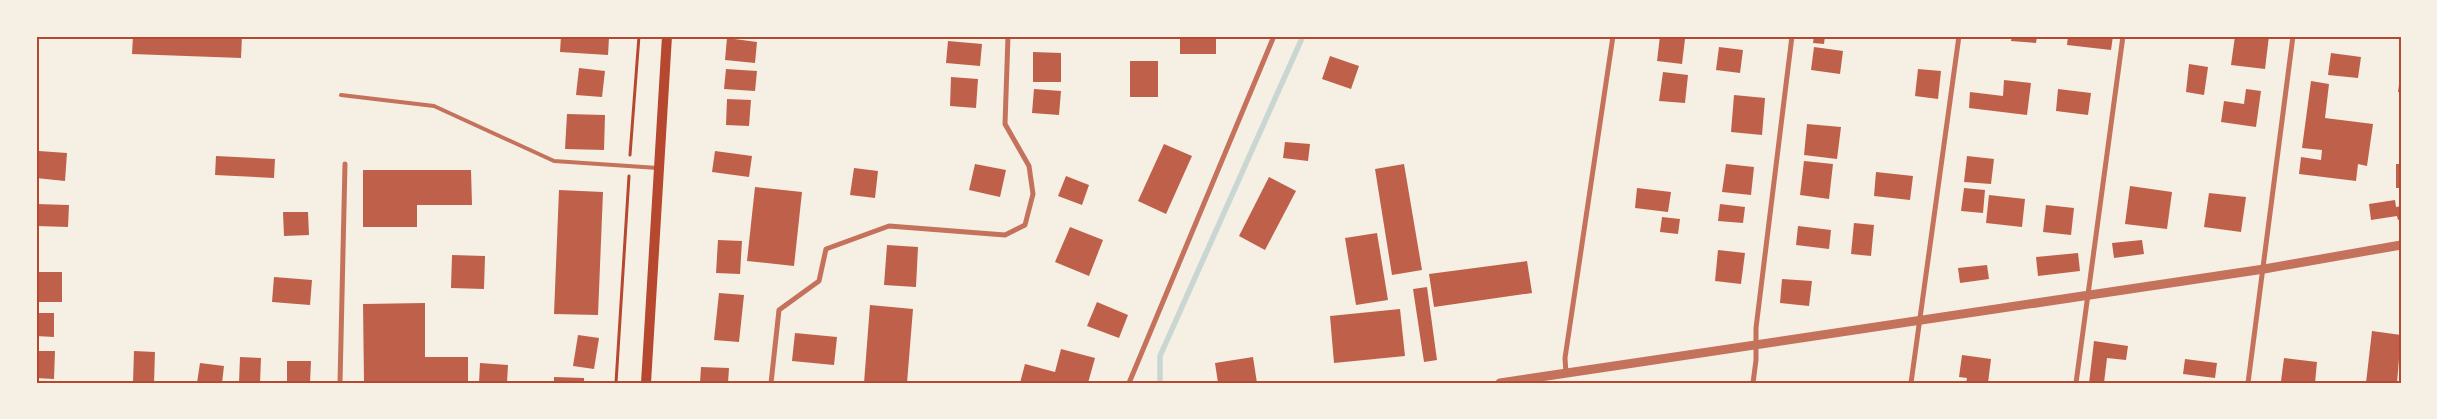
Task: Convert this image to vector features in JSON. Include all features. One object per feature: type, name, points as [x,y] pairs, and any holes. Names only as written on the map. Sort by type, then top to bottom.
[{"type":"main road","points":[[646,383],[668,36]]},
{"type":"street","points":[[771,383],[779,310],[819,281],[826,249],[889,226],[1005,235],[1026,224],[1033,194],[1029,166],[1005,124],[1008,36]]},
{"type":"street","points":[[1130,383],[1274,36]]},
{"type":"street","points":[[1566,374],[1565,358],[1613,36]]},
{"type":"street","points":[[1753,383],[1756,328],[1792,36]]},
{"type":"street","points":[[1911,383],[1959,36]]},
{"type":"street","points":[[2076,383],[2123,36]]},
{"type":"street","points":[[2248,383],[2293,36]]},
{"type":"street","points":[[340,383],[345,164]]},
{"type":"street","points":[[1500,383],[1543,379],[2088,294],[2264,269],[2401,245]]},
{"type":"lane","points":[[341,95],[434,106],[554,162],[659,168]]},
{"type":"path","points":[[616,383],[639,36]]},
{"type":"building","points":[[133,36],[242,36],[241,58],[132,54]]},
{"type":"building","points":[[561,36],[609,38],[608,55],[560,52]]},
{"type":"building","points":[[1180,36],[1216,36],[1216,54],[1180,54]]},
{"type":"building","points":[[1660,36],[1685,39],[1682,64],[1657,61]]},
{"type":"building","points":[[1814,36],[1825,36],[1824,44],[1813,43]]},
{"type":"building","points":[[2012,36],[2037,36],[2036,43],[2011,41]]},
{"type":"building","points":[[2068,36],[2113,36],[2111,50],[2067,45]]},
{"type":"building","points":[[2235,36],[2269,36],[2265,69],[2231,65]]},
{"type":"building","points":[[727,38],[757,42],[755,63],[725,60]]},
{"type":"building","points":[[948,41],[982,44],[980,66],[946,63]]},
{"type":"building","points":[[1719,47],[1743,50],[1740,73],[1716,70]]},
{"type":"building","points":[[1814,47],[1843,51],[1840,74],[1811,70]]},
{"type":"building","points":[[1033,52],[1061,53],[1061,82],[1033,82]]},
{"type":"building","points":[[2331,53],[2361,57],[2358,78],[2328,75]]},
{"type":"building","points":[[1330,56],[1359,66],[1351,89],[1322,79]]},
{"type":"building","points":[[1130,61],[1158,61],[1158,97],[1130,97]]},
{"type":"building","points":[[2189,64],[2208,67],[2204,95],[2186,92]]},
{"type":"building","points":[[579,68],[605,71],[602,97],[576,95]]},
{"type":"building","points":[[726,69],[757,71],[755,91],[724,89]]},
{"type":"building","points":[[1918,69],[1941,71],[1938,99],[1915,96]]},
{"type":"building","points":[[1663,72],[1688,75],[1685,103],[1659,101]]},
{"type":"building","points":[[951,77],[978,79],[976,108],[950,106]]},
{"type":"building","points":[[2401,77],[2401,93],[2398,92]]},
{"type":"building","points":[[2004,80],[2031,83],[2027,115],[1969,108],[1970,92],[2003,96]]},
{"type":"building","points":[[2311,81],[2329,84],[2325,118],[2373,124],[2367,166],[2358,164],[2356,181],[2299,174],[2301,157],[2321,160],[2322,150],[2302,148]]},
{"type":"building","points":[[1034,89],[1061,91],[1059,115],[1032,113]]},
{"type":"building","points":[[2058,89],[2091,93],[2088,115],[2056,111]]},
{"type":"building","points":[[2246,89],[2261,91],[2256,127],[2221,122],[2224,101],[2244,104]]},
{"type":"building","points":[[1734,95],[1765,98],[1762,135],[1731,132]]},
{"type":"building","points":[[727,99],[751,100],[749,126],[726,125]]},
{"type":"building","points":[[567,114],[605,115],[604,150],[565,149]]},
{"type":"building","points":[[1807,124],[1841,127],[1837,159],[1804,155]]},
{"type":"building","points":[[1285,142],[1310,144],[1308,161],[1283,158]]},
{"type":"building","points":[[1164,144],[1192,156],[1166,214],[1138,201]]},
{"type":"building","points":[[39,151],[67,153],[65,181],[36,178]]},
{"type":"building","points":[[715,151],[752,156],[749,177],[712,172]]},
{"type":"building","points":[[216,156],[275,159],[274,178],[215,175]]},
{"type":"building","points":[[1967,156],[1994,159],[1991,184],[1964,182]]},
{"type":"building","points":[[1804,161],[1833,164],[1829,199],[1800,195]]},
{"type":"building","points":[[975,164],[1006,170],[1000,197],[969,190]]},
{"type":"building","points":[[1404,164],[1422,270],[1392,275],[1375,169]]},
{"type":"building","points":[[1726,164],[1754,167],[1751,195],[1722,192]]},
{"type":"building","points":[[2396,164],[2401,164],[2401,188],[2396,188]]},
{"type":"building","points":[[854,168],[878,171],[875,198],[850,195]]},
{"type":"building","points":[[363,170],[471,170],[472,205],[417,205],[417,227],[363,227]]},
{"type":"building","points":[[1876,172],[1913,176],[1910,200],[1874,196]]},
{"type":"building","points":[[1066,176],[1089,185],[1082,205],[1058,196]]},
{"type":"building","points":[[1269,177],[1296,191],[1265,250],[1239,236]]},
{"type":"building","points":[[2130,186],[2172,192],[2167,229],[2125,224]]},
{"type":"building","points":[[755,187],[802,192],[794,266],[747,261]]},
{"type":"building","points":[[1637,188],[1671,192],[1668,212],[1635,208]]},
{"type":"building","points":[[1964,188],[1985,190],[1983,213],[1961,211]]},
{"type":"building","points":[[559,190],[603,192],[598,315],[554,314]]},
{"type":"building","points":[[2209,193],[2246,197],[2241,232],[2204,227]]},
{"type":"building","points":[[1989,195],[2025,199],[2022,227],[1986,223]]},
{"type":"building","points":[[2395,200],[2396,207],[2401,206],[2401,219],[2398,220],[2397,216],[2371,220],[2369,204]]},
{"type":"building","points":[[36,204],[69,205],[68,227],[36,226]]},
{"type":"building","points":[[1720,204],[1745,207],[1743,223],[1718,221]]},
{"type":"building","points":[[2046,205],[2074,208],[2071,235],[2043,232]]},
{"type":"building","points":[[283,212],[308,212],[309,235],[284,236]]},
{"type":"building","points":[[1662,217],[1680,219],[1678,234],[1660,232]]},
{"type":"building","points":[[1854,223],[1874,225],[1871,256],[1851,254]]},
{"type":"building","points":[[1798,226],[1831,230],[1829,249],[1796,245]]},
{"type":"building","points":[[1070,227],[1103,240],[1089,276],[1055,262]]},
{"type":"building","points":[[1377,233],[1388,300],[1356,305],[1345,238]]},
{"type":"building","points":[[718,240],[742,241],[740,274],[716,273]]},
{"type":"building","points":[[2142,240],[2144,254],[2114,258],[2112,243]]},
{"type":"building","points":[[887,245],[918,247],[916,287],[884,285]]},
{"type":"building","points":[[1718,250],[1745,253],[1741,284],[1715,281]]},
{"type":"building","points":[[2078,253],[2080,271],[2038,276],[2036,257]]},
{"type":"building","points":[[452,255],[485,256],[484,289],[451,288]]},
{"type":"building","points":[[1527,261],[1532,293],[1434,307],[1429,274]]},
{"type":"building","points":[[1987,265],[1989,279],[1960,283],[1958,268]]},
{"type":"building","points":[[36,272],[62,272],[62,302],[36,302]]},
{"type":"building","points":[[274,277],[312,280],[310,305],[272,302]]},
{"type":"building","points":[[1782,279],[1812,281],[1809,306],[1780,303]]},
{"type":"building","points":[[1427,287],[1437,360],[1424,362],[1413,289]]},
{"type":"building","points":[[719,293],[744,295],[739,342],[714,340]]},
{"type":"building","points":[[1097,302],[1128,315],[1119,338],[1087,326]]},
{"type":"building","points":[[425,303],[425,357],[468,357],[468,383],[364,383],[363,304]]},
{"type":"building","points":[[870,305],[913,309],[907,383],[864,383]]},
{"type":"building","points":[[1400,309],[1405,356],[1334,363],[1330,316]]},
{"type":"building","points":[[36,313],[54,313],[54,337],[36,336]]},
{"type":"building","points":[[2372,331],[2401,335],[2397,383],[2366,383]]},
{"type":"building","points":[[795,333],[837,337],[834,365],[792,361]]},
{"type":"building","points":[[578,335],[599,338],[594,369],[573,366]]},
{"type":"building","points":[[2094,341],[2128,346],[2126,360],[2107,358],[2104,383],[2089,383]]},
{"type":"building","points":[[1061,349],[1095,358],[1088,383],[1020,383],[1025,364],[1055,372]]},
{"type":"building","points":[[36,351],[55,351],[54,379],[36,378]]},
{"type":"building","points":[[134,351],[155,352],[154,383],[133,382]]},
{"type":"building","points":[[1962,355],[1991,359],[1988,383],[1966,383],[1967,378],[1959,377]]},
{"type":"building","points":[[240,357],[261,358],[260,383],[239,383]]},
{"type":"building","points":[[1253,357],[1257,383],[1218,383],[1215,363]]},
{"type":"building","points":[[2284,358],[2317,362],[2315,383],[2281,381]]},
{"type":"building","points":[[2185,359],[2217,363],[2215,378],[2183,374]]},
{"type":"building","points":[[287,361],[311,361],[310,383],[287,383]]},
{"type":"building","points":[[200,363],[224,366],[222,383],[197,383]]},
{"type":"building","points":[[480,363],[508,365],[507,383],[479,383]]},
{"type":"building","points":[[701,367],[729,368],[728,383],[700,383]]},
{"type":"building","points":[[554,377],[584,378],[584,383],[554,383]]},
{"type":"waterway","points":[[1160,383],[1160,356],[1303,36]]}]
